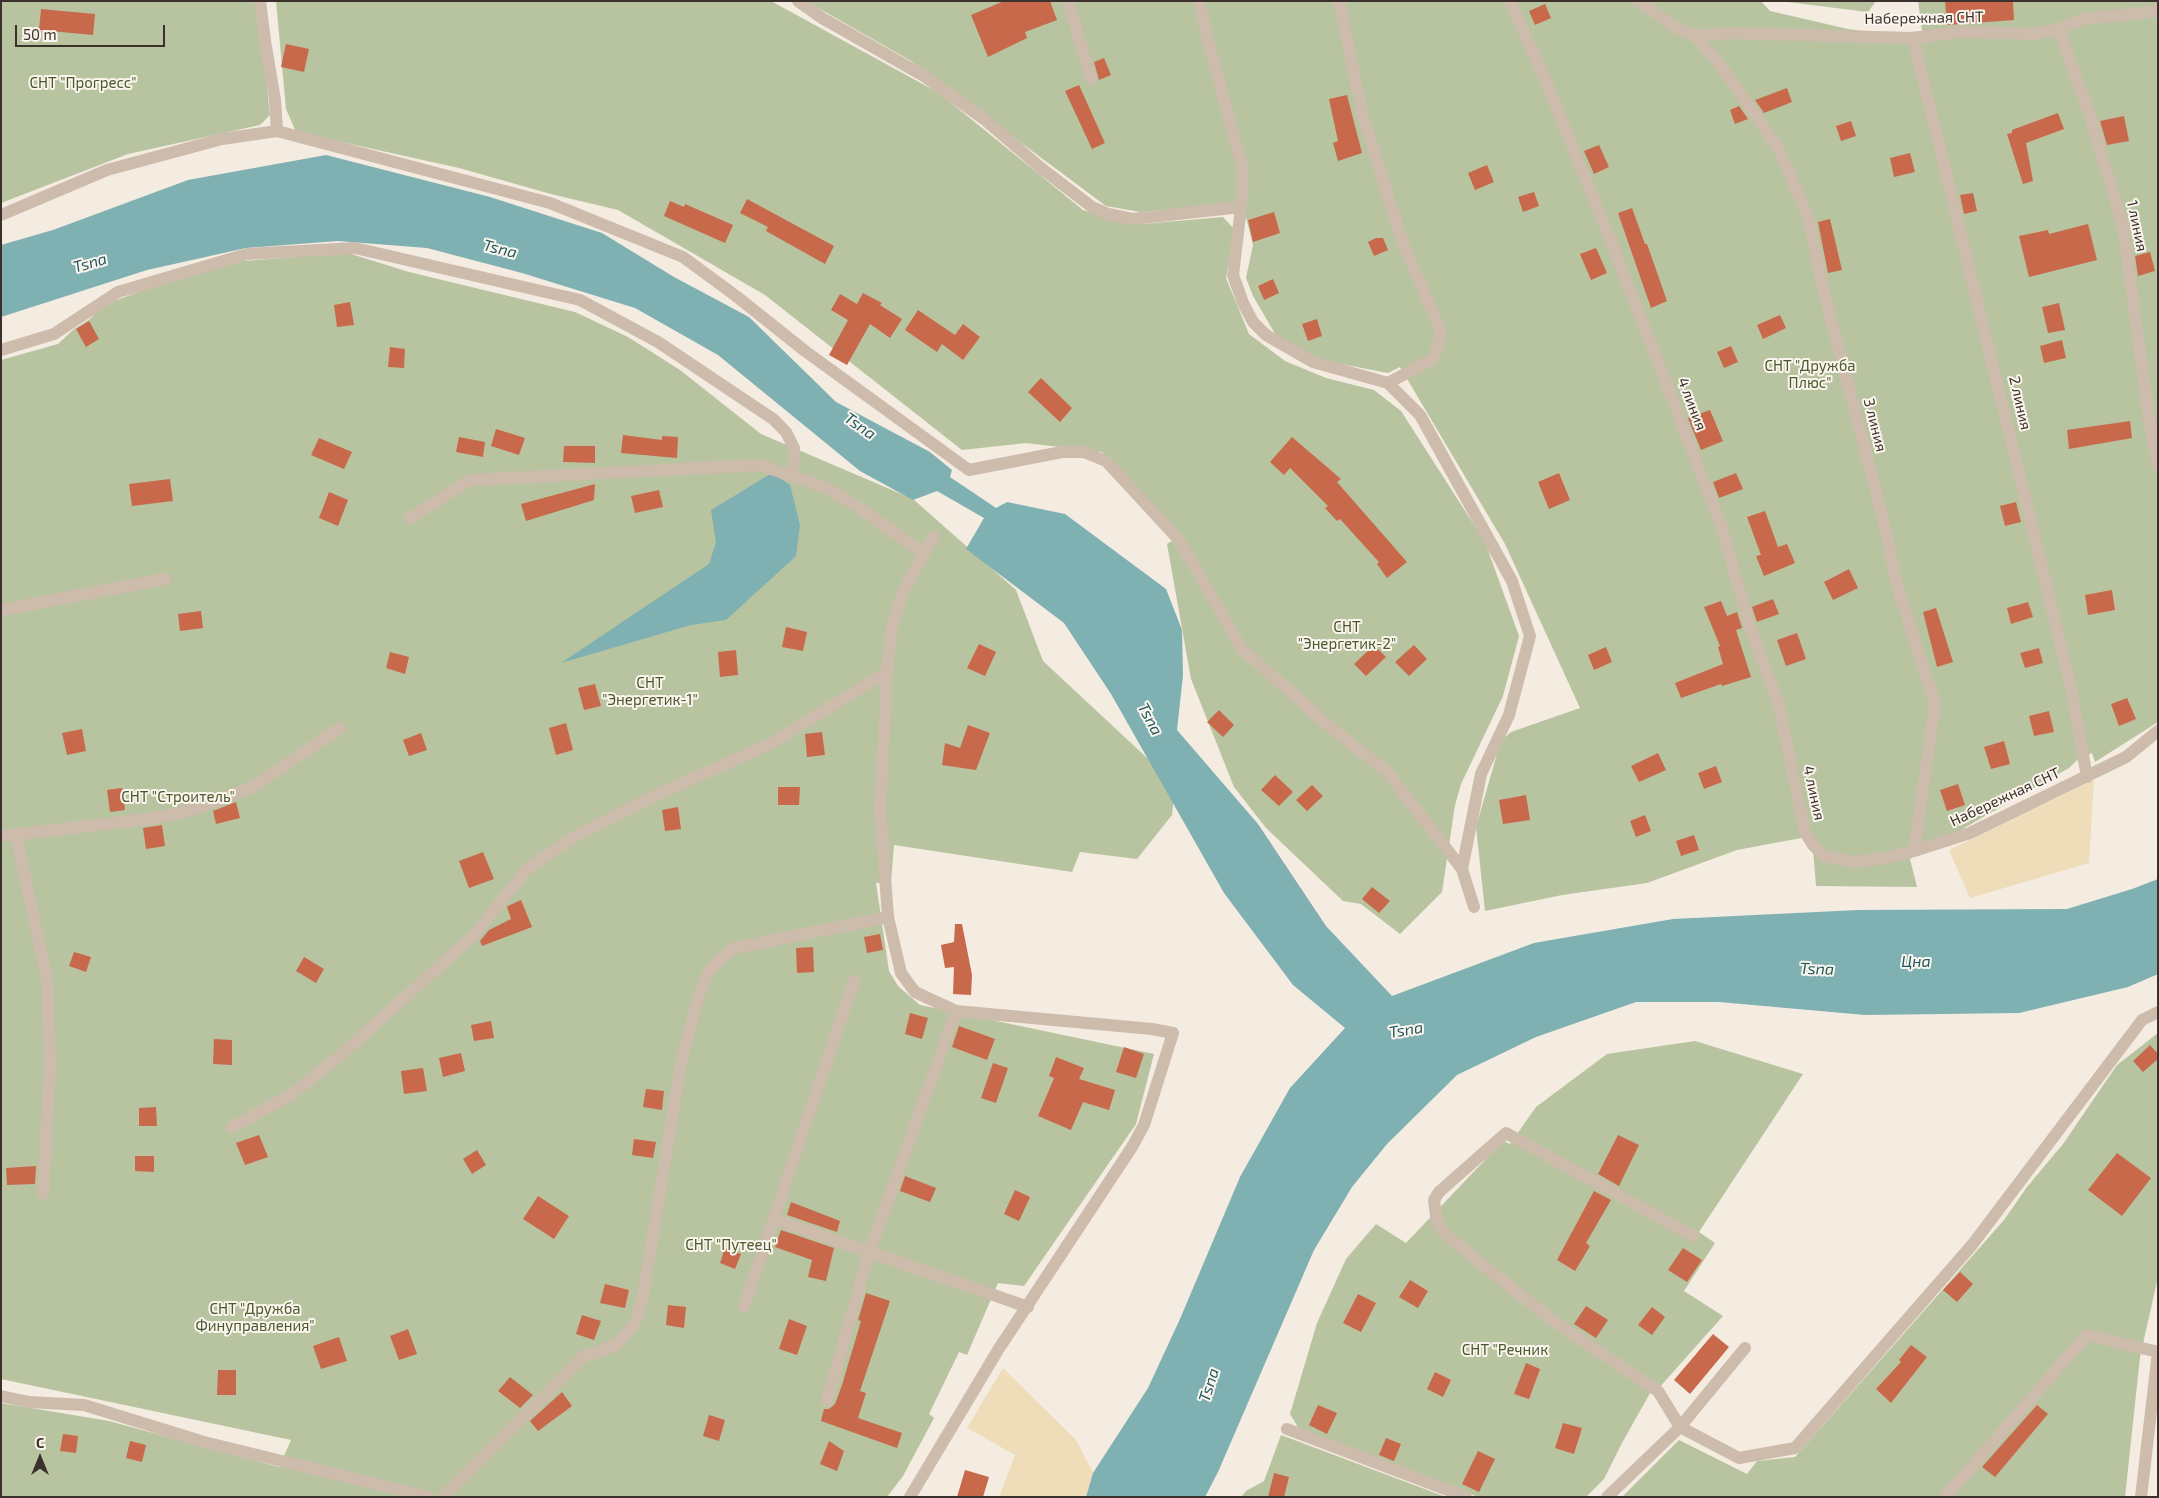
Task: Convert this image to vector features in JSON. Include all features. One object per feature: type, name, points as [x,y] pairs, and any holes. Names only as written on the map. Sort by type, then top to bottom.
[{"type":"street","points":[[260,1],[264,41],[275,100],[276,131]]},
{"type":"street","points":[[798,1],[822,18],[924,76],[984,120],[1041,168],[1100,211],[1133,219],[1241,207]]},
{"type":"street","points":[[1068,1],[1091,79]]},
{"type":"street","points":[[1199,1],[1209,45],[1243,168],[1241,207],[1233,275],[1243,303],[1253,322],[1266,335],[1314,362],[1388,383],[1420,415],[1512,581],[1530,636],[1509,715],[1481,774],[1462,869]]},
{"type":"street","points":[[1339,1],[1362,118],[1402,240],[1441,332],[1435,356],[1429,362],[1388,383]]},
{"type":"street","name":"4 линия","points":[[1510,1],[1547,84],[1609,236],[1721,525],[1749,624],[1778,702],[1805,832]]},
{"type":"street","points":[[1638,1],[1678,29],[1695,36]]},
{"type":"street","name":"Набережная СНТ","points":[[1695,36],[1724,33],[1913,38],[1959,32],[2037,34],[2059,29],[2084,19],[2158,11]]},
{"type":"street","name":"1 линия","points":[[2059,29],[2091,119],[2124,226],[2149,417],[2158,465]]},
{"type":"street","name":"3 линия","points":[[1695,36],[1716,59],[1779,149],[1809,220],[1822,284],[1884,523],[1898,588],[1934,704],[1914,851]]},
{"type":"street","name":"2 линия","points":[[1913,38],[2070,683],[2087,777]]},
{"type":"street","points":[[1,216],[107,170],[222,139],[276,131],[550,203],[682,257],[736,296],[805,351],[969,470],[1062,452],[1084,452],[1106,461],[1179,540],[1242,649],[1329,726],[1388,773],[1462,869],[1474,907]]},
{"type":"street","points":[[1,350],[54,334],[118,292],[247,254],[355,248],[580,300],[658,342],[773,419],[786,432],[794,448],[793,474]]},
{"type":"street","points":[[410,518],[470,480],[760,465],[793,474],[827,488],[862,509],[923,554]]},
{"type":"street","points":[[910,1497],[998,1350],[1028,1307],[1144,1125],[1173,1033],[1152,1029],[956,1011],[924,998],[905,980],[894,949],[888,917],[880,809],[887,672],[892,628],[903,591],[934,536]]},
{"type":"street","points":[[1,610],[165,580]]},
{"type":"street","points":[[232,1127],[289,1096],[341,1055],[474,935],[528,868],[574,837],[601,823],[663,792],[770,744],[887,672]]},
{"type":"street","points":[[1,836],[149,818],[188,810],[251,788],[340,728]]},
{"type":"street","name":"Набережная СНТ","points":[[1805,832],[1813,845],[1824,856],[1854,862],[1885,858],[1914,851],[1970,833],[2087,777],[2126,757],[2158,731]]},
{"type":"street","points":[[16,835],[48,979],[50,1064],[43,1194]]},
{"type":"street","points":[[442,1497],[583,1357],[616,1345],[635,1323],[643,1295],[682,1058],[699,995],[707,974],[719,960],[734,948],[888,917]]},
{"type":"street","points":[[744,1306],[854,981]]},
{"type":"street","points":[[827,1402],[869,1252],[956,1011]]},
{"type":"street","points":[[1693,1236],[1506,1133],[1439,1192],[1434,1200],[1437,1223],[1446,1235],[1549,1318],[1658,1391],[1680,1427],[1739,1458],[1795,1448],[1972,1245],[2142,1020],[2158,1012]]},
{"type":"street","points":[[774,1219],[1028,1307]]},
{"type":"street","points":[[1945,1497],[2086,1335],[2158,1352],[2141,1497]]},
{"type":"street","points":[[1607,1497],[1680,1427],[1745,1348]]},
{"type":"street","points":[[1,1396],[29,1402],[84,1406],[204,1442],[429,1497]]},
{"type":"street","points":[[1287,1430],[1466,1497]]},
{"type":"green space","name":"СНТ \"Прогресс\"","points":[[1,1],[257,1],[270,115],[260,125],[128,154],[1,203]]},
{"type":"green space","name":"СНТ \"Энергетик-2\"","points":[[276,1],[771,1],[939,93],[1083,210],[1121,222],[1143,224],[1223,217],[1234,229],[1226,278],[1249,334],[1285,361],[1326,378],[1374,390],[1401,411],[1485,542],[1519,636],[1503,696],[1461,784],[1455,805],[1442,892],[1400,934],[1361,904],[1343,901],[1266,828],[1234,787],[1191,679],[1167,544],[1177,538],[1157,511],[1102,452],[1026,443],[962,450],[765,295],[618,210],[551,194],[459,168],[296,132],[286,109]]},
{"type":"green space","name":"СНТ \"Дружба Плюс\"","points":[[806,1],[1761,1],[1770,11],[1848,29],[1886,34],[1922,31],[1918,1],[2158,1],[2158,722],[2095,762],[2092,753],[2076,761],[2069,768],[1910,859],[1917,887],[1816,886],[1812,836],[1737,850],[1647,883],[1562,895],[1485,911],[1476,827],[1499,747],[1505,737],[1511,732],[1580,708],[1505,544],[1400,367],[1388,373],[1315,359],[1277,337],[1253,296],[1246,278],[1253,245],[1244,209],[1232,204],[1140,212],[1106,206],[911,61]]},
{"type":"green space","points":[[1779,1],[1876,1],[1868,12]]},
{"type":"green space","points":[[348,253],[409,272],[575,312],[628,337],[680,370],[761,434],[913,499],[1016,590],[1043,661],[1175,784],[1172,815],[1137,859],[1080,852],[1072,872],[894,845],[891,882],[876,883],[889,971],[898,986],[920,1005],[1154,1054],[1136,1124],[1024,1286],[998,1283],[967,1355],[959,1352],[929,1414],[934,1418],[903,1476],[887,1497],[1,1497],[1,1403],[109,1421],[279,1467],[291,1440],[1,1379],[1,360],[58,344],[74,329],[90,319],[103,305],[172,280],[243,261]]},
{"type":"green space","points":[[2158,1033],[2158,1277],[2140,1357],[2125,1497],[1622,1497],[1679,1440],[1747,1474],[1757,1461],[1795,1457],[2004,1220],[2027,1187],[2063,1144],[2117,1065]]},
{"type":"green space","name":"СНТ \"Речник","points":[[1695,1041],[1803,1074],[1699,1232],[1715,1243],[1684,1291],[1723,1316],[1658,1389],[1654,1386],[1604,1479],[1586,1497],[1478,1497],[1299,1429],[1290,1414],[1317,1323],[1346,1259],[1376,1224],[1406,1243],[1503,1141],[1510,1144],[1536,1107],[1607,1054]]},
{"type":"green space","points":[[1281,1435],[1446,1497],[1241,1497],[1246,1491],[1264,1481]]},
{"type":"sand","points":[[2094,780],[2089,863],[1970,898],[1949,850]]},
{"type":"sand","points":[[1003,1368],[1076,1440],[1093,1473],[1086,1497],[999,1497],[1015,1455],[967,1428]]},
{"type":"water","points":[[326,155],[490,197],[602,233],[674,277],[749,317],[836,402],[930,452],[952,470],[950,477],[996,508],[1007,502],[1065,514],[1166,589],[1182,630],[1183,675],[1177,730],[1258,824],[1326,926],[1392,996],[1534,943],[1673,919],[1858,910],[2067,909],[2158,879],[2158,974],[2128,987],[2019,1013],[1865,1015],[1719,1002],[1636,1002],[1536,1037],[1457,1075],[1387,1144],[1352,1187],[1314,1250],[1218,1472],[1205,1497],[1086,1497],[1093,1473],[1148,1388],[1180,1319],[1240,1177],[1290,1088],[1345,1028],[1293,985],[1224,893],[1111,694],[1064,623],[966,549],[984,518],[937,491],[913,500],[860,471],[718,355],[635,308],[522,273],[427,248],[338,241],[246,248],[147,270],[1,317],[1,245],[53,230],[188,180]]},
{"type":"water","points":[[772,473],[790,485],[800,525],[796,556],[726,620],[691,625],[561,663],[709,564],[716,542],[711,510]]},
{"type":"building","points":[[1004,1],[1050,1],[1057,20],[1025,32],[1027,38],[988,57],[971,15]]},
{"type":"building","points":[[1945,1],[2013,1],[2014,20],[1947,25]]},
{"type":"building","points":[[1545,4],[1551,18],[1535,25],[1529,11]]},
{"type":"building","points":[[41,9],[95,14],[93,35],[39,30]]},
{"type":"building","points":[[286,44],[309,49],[304,72],[281,67]]},
{"type":"building","points":[[1104,58],[1111,75],[1099,80],[1094,62]]},
{"type":"building","points":[[1079,85],[1105,143],[1092,149],[1065,91]]},
{"type":"building","points":[[1787,88],[1792,102],[1764,113],[1755,100]]},
{"type":"building","points":[[1347,95],[1362,153],[1338,161],[1333,143],[1338,141],[1329,99]]},
{"type":"building","points":[[1739,106],[1748,119],[1735,124],[1730,110]]},
{"type":"building","points":[[2058,113],[2064,129],[2026,143],[2033,181],[2023,184],[2007,134],[2012,133],[2012,130]]},
{"type":"building","points":[[2124,116],[2129,141],[2107,145],[2100,121]]},
{"type":"building","points":[[1851,121],[1856,136],[1841,141],[1836,126]]},
{"type":"building","points":[[1599,145],[1609,167],[1594,174],[1584,151]]},
{"type":"building","points":[[1910,153],[1915,172],[1894,177],[1890,158]]},
{"type":"building","points":[[1487,165],[1494,182],[1475,190],[1468,173]]},
{"type":"building","points":[[1534,192],[1539,206],[1523,212],[1518,197]]},
{"type":"building","points":[[1973,193],[1977,211],[1964,214],[1960,195]]},
{"type":"building","points":[[747,199],[834,246],[825,264],[766,231],[768,227],[740,213]]},
{"type":"building","points":[[670,201],[684,207],[685,204],[733,225],[725,243],[664,216]]},
{"type":"building","points":[[1632,208],[1667,301],[1651,308],[1618,213]]},
{"type":"building","points":[[1274,212],[1280,233],[1253,242],[1248,220]]},
{"type":"building","points":[[1830,219],[1842,270],[1828,273],[1818,222]]},
{"type":"building","points":[[2088,224],[2097,260],[2029,277],[2019,236],[2048,230],[2049,234]]},
{"type":"building","points":[[1376,238],[1383,238],[1388,250],[1374,256],[1368,242]]},
{"type":"building","points":[[1596,248],[1607,273],[1591,280],[1580,254]]},
{"type":"building","points":[[2150,252],[2155,271],[2138,276],[2135,256]]},
{"type":"building","points":[[1273,279],[1279,293],[1264,300],[1258,286]]},
{"type":"building","points":[[863,293],[882,303],[880,305],[902,319],[890,338],[870,324],[847,365],[829,355],[848,320],[831,310],[840,294],[857,304]]},
{"type":"building","points":[[350,302],[354,325],[337,327],[334,305]]},
{"type":"building","points":[[2059,303],[2065,330],[2048,333],[2042,307]]},
{"type":"building","points":[[918,310],[955,335],[963,324],[980,337],[963,360],[942,344],[937,352],[905,330]]},
{"type":"building","points":[[1780,315],[1786,328],[1763,339],[1757,325]]},
{"type":"building","points":[[1317,319],[1322,336],[1308,341],[1302,324]]},
{"type":"building","points":[[89,321],[99,339],[86,347],[76,329]]},
{"type":"building","points":[[2062,340],[2066,358],[2044,363],[2040,346]]},
{"type":"building","points":[[1731,346],[1738,362],[1724,368],[1717,352]]},
{"type":"building","points":[[390,347],[405,349],[404,368],[388,367]]},
{"type":"building","points":[[1041,378],[1072,408],[1060,422],[1028,392]]},
{"type":"building","points":[[1710,410],[1723,441],[1701,450],[1688,418]]},
{"type":"building","points":[[2130,421],[2132,438],[2069,449],[2067,430]]},
{"type":"building","points":[[496,429],[525,438],[519,455],[491,446]]},
{"type":"building","points":[[623,435],[662,440],[662,436],[678,437],[677,458],[621,453]]},
{"type":"building","points":[[459,437],[485,442],[483,457],[456,452]]},
{"type":"building","points":[[1292,437],[1341,479],[1337,482],[1407,562],[1387,578],[1377,564],[1379,562],[1340,519],[1337,521],[1325,508],[1328,506],[1290,468],[1284,475],[1270,462]]},
{"type":"building","points":[[319,438],[352,452],[344,469],[311,455]]},
{"type":"building","points":[[564,446],[595,446],[595,463],[563,462]]},
{"type":"building","points":[[1559,473],[1570,500],[1549,509],[1538,482]]},
{"type":"building","points":[[1736,473],[1743,489],[1719,498],[1713,482]]},
{"type":"building","points":[[170,479],[173,501],[132,506],[129,484]]},
{"type":"building","points":[[595,484],[594,500],[526,521],[521,504]]},
{"type":"building","points":[[659,490],[663,507],[635,513],[631,496]]},
{"type":"building","points":[[329,492],[348,500],[338,526],[319,518]]},
{"type":"building","points":[[2016,502],[2021,522],[2005,526],[2000,506]]},
{"type":"building","points":[[1765,511],[1778,547],[1787,544],[1795,563],[1764,576],[1756,556],[1761,555],[1747,517]]},
{"type":"building","points":[[1849,569],[1858,588],[1833,600],[1824,582]]},
{"type":"building","points":[[2112,590],[2115,610],[2088,615],[2085,595]]},
{"type":"building","points":[[1773,599],[1779,614],[1757,622],[1752,607]]},
{"type":"building","points":[[1721,601],[1727,616],[1737,612],[1742,628],[1736,630],[1751,677],[1722,686],[1721,684],[1681,698],[1675,683],[1723,664],[1718,647],[1720,646],[1704,607]]},
{"type":"building","points":[[2028,602],[2033,617],[2011,624],[2007,608]]},
{"type":"building","points":[[1936,608],[1953,662],[1937,667],[1923,612]]},
{"type":"building","points":[[201,611],[203,628],[180,631],[178,614]]},
{"type":"building","points":[[786,627],[807,632],[803,651],[782,647]]},
{"type":"building","points":[[1797,633],[1806,659],[1786,666],[1777,640]]},
{"type":"building","points":[[979,644],[996,652],[985,676],[967,668]]},
{"type":"building","points":[[1374,645],[1386,657],[1366,676],[1354,664]]},
{"type":"building","points":[[1414,645],[1427,659],[1409,676],[1395,662]]},
{"type":"building","points":[[1606,647],[1612,662],[1594,670],[1588,655]]},
{"type":"building","points":[[2039,648],[2043,663],[2025,668],[2020,653]]},
{"type":"building","points":[[736,650],[738,675],[720,677],[718,652]]},
{"type":"building","points":[[390,652],[409,657],[405,674],[386,668]]},
{"type":"building","points":[[595,684],[601,706],[584,710],[578,688]]},
{"type":"building","points":[[2127,698],[2136,719],[2119,726],[2111,704]]},
{"type":"building","points":[[1219,710],[1234,725],[1223,737],[1207,722]]},
{"type":"building","points":[[2049,711],[2054,732],[2034,736],[2029,716]]},
{"type":"building","points":[[566,723],[573,750],[556,755],[549,728]]},
{"type":"building","points":[[968,725],[990,733],[976,770],[942,765],[945,743],[960,748]]},
{"type":"building","points":[[82,729],[86,751],[67,755],[62,733]]},
{"type":"building","points":[[822,732],[825,755],[807,757],[805,734]]},
{"type":"building","points":[[421,733],[427,750],[409,756],[403,740]]},
{"type":"building","points":[[2004,741],[2010,764],[1991,769],[1984,747]]},
{"type":"building","points":[[1658,753],[1666,770],[1639,782],[1631,766]]},
{"type":"building","points":[[1716,766],[1722,782],[1704,789],[1698,773]]},
{"type":"building","points":[[1275,775],[1293,792],[1279,806],[1261,790]]},
{"type":"building","points":[[1958,784],[1965,805],[1947,811],[1940,790]]},
{"type":"building","points":[[1312,785],[1323,796],[1307,811],[1296,800]]},
{"type":"building","points":[[778,787],[800,787],[799,805],[778,805]]},
{"type":"building","points":[[122,788],[125,810],[110,812],[107,790]]},
{"type":"building","points":[[1526,795],[1530,820],[1503,824],[1499,800]]},
{"type":"building","points":[[236,802],[240,818],[216,824],[213,811]]},
{"type":"building","points":[[678,807],[681,829],[665,831],[662,810]]},
{"type":"building","points":[[1645,815],[1651,831],[1636,837],[1630,821]]},
{"type":"building","points":[[162,825],[165,846],[146,849],[143,828]]},
{"type":"building","points":[[1694,835],[1699,850],[1681,856],[1676,841]]},
{"type":"building","points":[[483,852],[494,879],[469,888],[459,861]]},
{"type":"building","points":[[1372,887],[1390,901],[1379,913],[1362,899]]},
{"type":"building","points":[[521,900],[532,927],[482,946],[480,941],[489,930],[511,919],[507,907]]},
{"type":"building","points":[[955,924],[962,924],[972,975],[971,995],[953,994],[954,967],[945,968],[941,945],[954,942]]},
{"type":"building","points":[[880,934],[883,950],[867,953],[864,937]]},
{"type":"building","points":[[813,947],[814,972],[797,973],[796,948]]},
{"type":"building","points":[[74,952],[91,957],[86,972],[69,966]]},
{"type":"building","points":[[304,957],[324,969],[316,983],[296,971]]},
{"type":"building","points":[[910,1013],[928,1018],[922,1039],[905,1034]]},
{"type":"building","points":[[491,1021],[494,1038],[474,1041],[471,1025]]},
{"type":"building","points":[[959,1026],[995,1039],[987,1060],[952,1047]]},
{"type":"building","points":[[214,1039],[232,1040],[232,1065],[213,1064]]},
{"type":"building","points":[[2150,1045],[2158,1054],[2158,1059],[2143,1072],[2133,1061]]},
{"type":"building","points":[[1124,1047],[1144,1054],[1136,1078],[1116,1072]]},
{"type":"building","points":[[461,1053],[465,1071],[443,1077],[439,1058]]},
{"type":"building","points":[[1056,1057],[1084,1068],[1079,1079],[1115,1090],[1109,1110],[1083,1102],[1071,1130],[1038,1116],[1054,1078],[1049,1076]]},
{"type":"building","points":[[993,1063],[1008,1068],[996,1103],[981,1098]]},
{"type":"building","points":[[423,1068],[427,1091],[404,1094],[401,1071]]},
{"type":"building","points":[[646,1089],[664,1091],[662,1110],[643,1107]]},
{"type":"building","points":[[156,1107],[157,1126],[139,1126],[139,1108]]},
{"type":"building","points":[[259,1135],[268,1157],[245,1165],[236,1143]]},
{"type":"building","points":[[1618,1135],[1639,1145],[1619,1186],[1598,1174]]},
{"type":"building","points":[[634,1139],[656,1142],[653,1158],[632,1155]]},
{"type":"building","points":[[477,1150],[486,1165],[472,1174],[463,1159]]},
{"type":"building","points":[[2117,1153],[2151,1178],[2122,1216],[2088,1190]]},
{"type":"building","points":[[135,1156],[154,1156],[154,1172],[135,1171]]},
{"type":"building","points":[[36,1166],[35,1184],[7,1185],[6,1168]]},
{"type":"building","points":[[905,1176],[936,1188],[930,1202],[900,1191]]},
{"type":"building","points":[[1015,1190],[1030,1197],[1019,1221],[1004,1214]]},
{"type":"building","points":[[1594,1191],[1611,1200],[1586,1243],[1590,1246],[1575,1271],[1557,1260]]},
{"type":"building","points":[[538,1196],[569,1216],[554,1239],[523,1219]]},
{"type":"building","points":[[791,1202],[840,1221],[837,1232],[787,1215]]},
{"type":"building","points":[[781,1230],[834,1248],[826,1281],[808,1277],[812,1260],[775,1247]]},
{"type":"building","points":[[725,1248],[741,1254],[735,1269],[720,1263]]},
{"type":"building","points":[[1683,1248],[1702,1260],[1687,1282],[1668,1270]]},
{"type":"building","points":[[1960,1272],[1973,1284],[1957,1302],[1943,1290]]},
{"type":"building","points":[[1410,1280],[1428,1291],[1418,1308],[1399,1297]]},
{"type":"building","points":[[605,1284],[629,1290],[625,1308],[600,1303]]},
{"type":"building","points":[[866,1293],[890,1301],[860,1391],[866,1393],[858,1418],[902,1433],[897,1448],[821,1421],[824,1409],[829,1409],[835,1404],[842,1385],[861,1321],[858,1320]]},
{"type":"building","points":[[1358,1294],[1376,1303],[1361,1332],[1343,1323]]},
{"type":"building","points":[[668,1305],[686,1307],[684,1328],[666,1325]]},
{"type":"building","points":[[1586,1306],[1608,1320],[1596,1338],[1574,1324]]},
{"type":"building","points":[[1652,1307],[1665,1317],[1652,1335],[1638,1325]]},
{"type":"building","points":[[582,1315],[601,1321],[594,1340],[576,1334]]},
{"type":"building","points":[[789,1319],[807,1326],[797,1355],[779,1349]]},
{"type":"building","points":[[408,1329],[417,1354],[399,1360],[390,1336]]},
{"type":"building","points":[[1713,1334],[1729,1347],[1690,1394],[1674,1380]]},
{"type":"building","points":[[339,1337],[347,1361],[321,1369],[313,1346]]},
{"type":"building","points":[[1911,1345],[1927,1357],[1891,1403],[1876,1389],[1901,1362],[1899,1360]]},
{"type":"building","points":[[1526,1363],[1540,1369],[1529,1399],[1514,1394]]},
{"type":"building","points":[[218,1370],[236,1370],[236,1395],[217,1395]]},
{"type":"building","points":[[1435,1372],[1451,1380],[1443,1397],[1427,1389]]},
{"type":"building","points":[[510,1377],[533,1395],[520,1408],[498,1391]]},
{"type":"building","points":[[562,1392],[572,1406],[538,1431],[530,1421]]},
{"type":"building","points":[[1318,1405],[1337,1413],[1327,1434],[1309,1425]]},
{"type":"building","points":[[2037,1405],[2048,1414],[1995,1477],[1982,1467]]},
{"type":"building","points":[[709,1415],[725,1420],[719,1441],[703,1436]]},
{"type":"building","points":[[1563,1423],[1582,1428],[1574,1454],[1555,1448]]},
{"type":"building","points":[[63,1434],[78,1436],[76,1453],[60,1451]]},
{"type":"building","points":[[1386,1438],[1401,1444],[1394,1461],[1379,1455]]},
{"type":"building","points":[[130,1441],[146,1445],[142,1462],[126,1458]]},
{"type":"building","points":[[829,1441],[844,1451],[837,1471],[820,1464]]},
{"type":"building","points":[[1478,1451],[1495,1459],[1479,1492],[1462,1484]]},
{"type":"building","points":[[965,1470],[989,1477],[983,1497],[957,1497]]},
{"type":"building","points":[[1274,1473],[1289,1477],[1284,1497],[1268,1497]]},
{"type":"water label","name":"Tsna","points":[[500,249]]},
{"type":"water label","name":"Tsna","points":[[90,263]]},
{"type":"water label","name":"Tsna","points":[[860,426]]},
{"type":"water label","name":"Tsna","points":[[1150,719]]},
{"type":"water label","name":"Цна","points":[[1916,962]]},
{"type":"water label","name":"Tsna","points":[[1817,969]]},
{"type":"water label","name":"Tsna","points":[[1406,1030]]},
{"type":"water label","name":"Tsna","points":[[1209,1385]]},
{"type":"park label","name":"СНТ \"Энергетик-1\"","points":[[650,692]]},
{"type":"park label","name":"СНТ \"Строитель\"","points":[[178,797]]},
{"type":"park label","name":"СНТ \"Путеец\"","points":[[731,1245]]},
{"type":"park label","name":"СНТ \"Дружба Финуправления\"","points":[[255,1318]]}]
